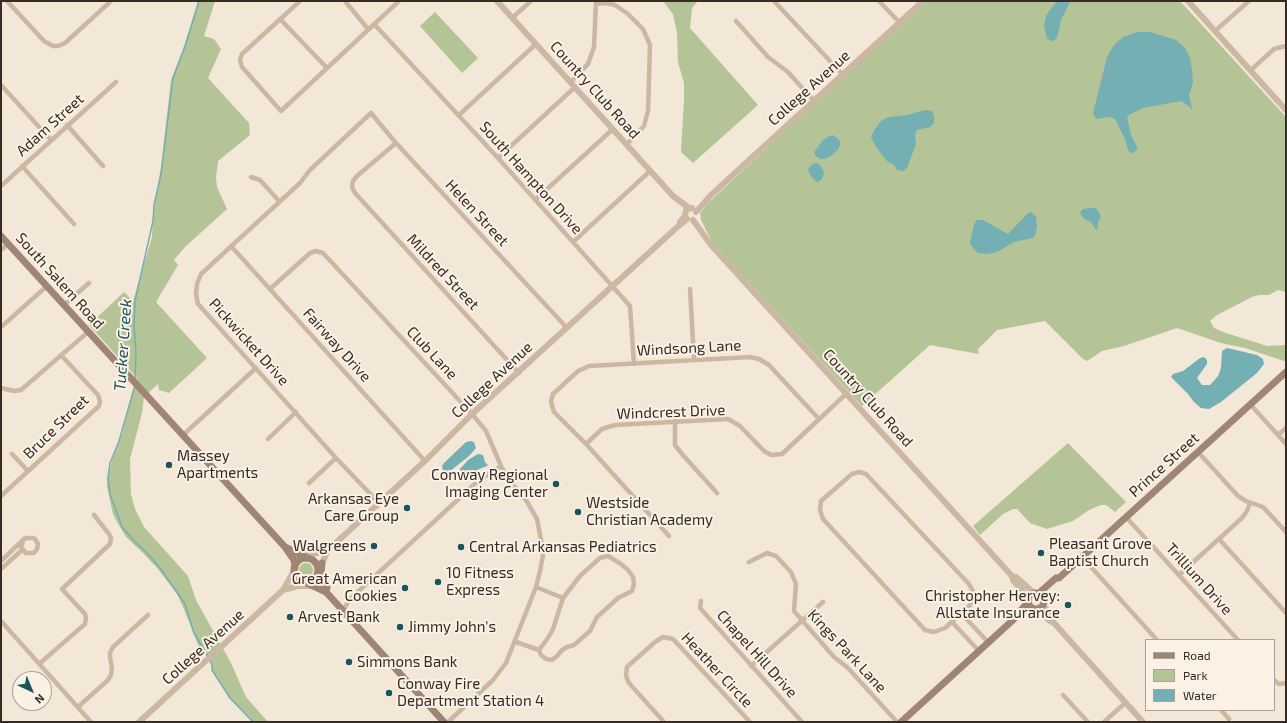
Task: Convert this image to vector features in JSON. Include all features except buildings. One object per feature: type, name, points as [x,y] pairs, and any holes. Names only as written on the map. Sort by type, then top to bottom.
[{"type":"main road","name":"South Salem Road","points":[[1,236],[286,549]]},
{"type":"main road","name":"Prince Street","points":[[901,722],[1013,620],[1017,620],[1056,578],[1059,578],[1082,558],[1286,372]]},
{"type":"main road","points":[[286,549],[308,558],[316,564],[320,580],[337,604],[444,722]]},
{"type":"main road","points":[[286,549],[294,560],[294,570],[297,578],[326,590]]},
{"type":"main road","points":[[294,570],[300,560],[308,558]]},
{"type":"main road","points":[[322,563],[321,574],[323,582],[327,587],[326,590]]},
{"type":"main road","points":[[306,583],[313,580],[318,572]]},
{"type":"street","points":[[9,2],[44,41],[53,46],[58,46],[65,43],[111,1]]},
{"type":"street","points":[[300,1],[242,54],[240,60],[242,67],[282,111],[399,1]]},
{"type":"street","points":[[345,1],[368,29]]},
{"type":"street","name":"Country Club Road","points":[[497,1],[690,214],[711,245],[1143,722]]},
{"type":"street","points":[[512,18],[531,1]]},
{"type":"street","points":[[774,1],[842,75]]},
{"type":"street","points":[[879,1],[900,23]]},
{"type":"street","name":"College Avenue","points":[[308,558],[316,557],[327,550],[379,503],[425,461],[472,414],[519,373],[923,1]]},
{"type":"street","points":[[1188,1],[1286,110]]},
{"type":"street","points":[[1215,31],[1249,1]]},
{"type":"street","points":[[498,158],[573,85],[588,64],[594,47],[596,3],[615,5],[628,14],[643,30],[650,45],[648,111],[644,126],[626,144]]},
{"type":"street","points":[[280,19],[327,68]]},
{"type":"street","points":[[736,22],[768,57],[788,72],[814,101]]},
{"type":"street","name":"South Hampton Drive","points":[[374,24],[459,115],[630,306],[634,364]]},
{"type":"street","points":[[459,115],[536,44]]},
{"type":"street","points":[[1251,70],[1274,49],[1286,46]]},
{"type":"street","name":"Adam Street","points":[[1,186],[116,82]]},
{"type":"street","points":[[2,88],[51,140]]},
{"type":"street","name":"Helen Street","points":[[371,113],[396,143],[567,328]]},
{"type":"street","name":"Pickwicket Drive","points":[[371,113],[310,170],[300,183],[201,274],[197,284],[196,294],[198,304],[336,458],[379,503]]},
{"type":"street","points":[[67,125],[104,166]]},
{"type":"street","points":[[535,200],[613,129]]},
{"type":"street","name":"Mildred Street","points":[[396,143],[357,176],[353,181],[352,187],[355,193],[519,373]]},
{"type":"street","points":[[22,166],[74,224]]},
{"type":"street","points":[[573,242],[650,171]]},
{"type":"street","points":[[251,176],[260,180],[279,201]]},
{"type":"street","points":[[1,250],[8,244]]},
{"type":"street","name":"Fairway Drive","points":[[230,246],[425,461]]},
{"type":"street","name":"Club Lane","points":[[270,290],[310,253],[316,251],[323,254],[472,414],[486,431],[501,466],[509,480],[526,500],[537,519],[543,555],[536,587],[516,642],[503,668],[493,680],[448,722]]},
{"type":"street","points":[[64,305],[88,283]]},
{"type":"street","points":[[1,327],[47,286]]},
{"type":"street","points":[[690,289],[694,360]]},
{"type":"street","points":[[1,388],[14,391],[21,390],[88,332]]},
{"type":"street","name":"Bruce Street","points":[[1,496],[99,406],[100,401],[98,395],[61,355]]},
{"type":"street","name":"Windsong Lane","points":[[586,444],[554,412],[551,402],[553,394],[578,371],[589,366],[750,357],[759,359],[769,365],[819,419]]},
{"type":"street","points":[[183,435],[256,368]]},
{"type":"street","name":"Windcrest Drive","points":[[586,444],[602,429],[615,425],[728,419],[740,426],[764,451],[771,455],[782,454],[846,394]]},
{"type":"street","points":[[1250,404],[1286,444]]},
{"type":"street","points":[[268,439],[296,412]]},
{"type":"street","points":[[675,421],[676,445],[682,454],[717,493]]},
{"type":"street","points":[[1278,435],[1286,428]]},
{"type":"street","points":[[586,444],[669,536]]},
{"type":"street","points":[[1198,452],[1238,496],[1250,503],[1263,507],[1286,532]]},
{"type":"street","points":[[12,454],[28,470]]},
{"type":"street","points":[[309,483],[336,458]]},
{"type":"street","points":[[343,611],[349,600],[478,481],[501,466]]},
{"type":"street","points":[[859,472],[866,474],[969,584],[974,593],[971,604],[952,622],[945,628],[934,632],[925,630],[823,519],[820,510],[821,501],[852,474],[859,472]]},
{"type":"street","points":[[1179,575],[1245,514],[1250,503]]},
{"type":"street","points":[[39,664],[85,624],[85,614],[62,589],[110,544],[111,538],[109,534],[94,515]]},
{"type":"street","name":"Trillium Drive","points":[[1126,517],[1237,639]]},
{"type":"street","points":[[1,561],[27,538],[33,538],[37,542],[38,547],[36,552],[31,554],[22,550]]},
{"type":"street","points":[[1219,539],[1286,613]]},
{"type":"street","points":[[1,569],[22,550],[22,542]]},
{"type":"street","points":[[298,554],[309,555],[327,550]]},
{"type":"street","name":"College Avenue","points":[[318,572],[327,550]]},
{"type":"street","name":"Kings Park Lane","points":[[749,562],[767,553],[776,556],[791,572],[796,584],[794,611],[801,621],[834,657],[847,667],[897,722]]},
{"type":"street","points":[[516,642],[539,650],[541,655],[546,659],[552,660],[567,646],[574,645],[590,631],[597,617],[618,598],[632,591],[634,584],[633,577],[628,570],[608,556],[600,558],[591,566],[580,576],[563,598],[553,629],[539,650]]},
{"type":"street","points":[[1082,558],[1156,639]]},
{"type":"street","name":"College Avenue","points":[[285,590],[294,570]]},
{"type":"street","name":"College Avenue","points":[[142,721],[285,590],[295,584],[306,583]]},
{"type":"street","points":[[536,587],[563,598]]},
{"type":"street","points":[[337,604],[349,600]]},
{"type":"street","name":"Chapel Hill Drive","points":[[700,601],[700,608],[802,722]]},
{"type":"street","points":[[751,666],[822,602]]},
{"type":"street","points":[[961,613],[988,642]]},
{"type":"street","points":[[78,707],[112,675],[110,652],[113,647],[148,615]]},
{"type":"street","points":[[1,621],[91,722]]},
{"type":"street","points":[[952,622],[979,650]]},
{"type":"street","name":"Heather Circle","points":[[664,722],[629,684],[626,676],[627,667],[655,642],[663,637],[673,639],[750,722]]},
{"type":"street","points":[[1275,681],[1280,684],[1285,684]]},
{"type":"street","points":[[1063,695],[1088,722]]},
{"type":"street","points":[[1104,722],[1125,703]]},
{"type":"street","points":[[1222,711],[1229,719]]},
{"type":"green space","points":[[198,1],[215,1],[204,36],[214,39],[221,49],[208,78],[249,123],[250,135],[218,161],[216,178],[217,187],[227,209],[185,247],[174,260],[178,265],[156,302],[207,358],[169,393],[159,390],[158,384],[144,397],[142,413],[130,459],[131,494],[135,509],[144,527],[188,576],[196,600],[231,663],[246,697],[268,722],[253,722],[230,698],[212,670],[212,665],[206,653],[199,647],[177,594],[158,569],[126,537],[113,514],[107,487],[107,479],[113,457],[123,431],[137,378],[89,325],[124,292],[133,301],[152,237],[153,214],[161,167],[171,80],[183,49]]},
{"type":"green space","points":[[663,1],[698,1],[692,8],[690,28],[758,105],[693,163],[681,152],[684,83],[678,62],[677,33],[673,14]]},
{"type":"green space","points":[[924,1],[1180,1],[1286,117],[1286,292],[1278,290],[1269,295],[1252,297],[1217,315],[1210,321],[1214,328],[1223,332],[1267,346],[1286,345],[1286,360],[1284,361],[1245,348],[1221,343],[1177,328],[1124,346],[1102,351],[1087,361],[1083,359],[1045,321],[997,330],[978,349],[979,354],[930,345],[862,406],[712,242],[701,220],[700,213],[708,203]]},
{"type":"green space","points":[[435,12],[478,58],[462,73],[420,26]]},
{"type":"green space","points":[[1068,443],[1126,502],[1115,512],[1106,505],[1101,505],[1089,510],[1073,521],[1047,529],[1030,523],[1017,509],[1013,509],[1003,514],[980,535],[973,526]]},
{"type":"green space","points":[[303,563],[309,563],[313,567],[313,573],[309,577],[303,577],[299,573],[299,567]]},
{"type":"water","points":[[1058,1],[1070,2],[1061,20],[1057,38],[1052,41],[1047,39],[1044,25],[1046,16]]},
{"type":"water","points":[[1137,32],[1150,32],[1176,40],[1185,48],[1190,58],[1192,70],[1193,82],[1189,95],[1192,109],[1195,114],[1190,107],[1181,101],[1143,108],[1127,116],[1131,135],[1138,149],[1133,153],[1129,152],[1124,137],[1115,119],[1110,117],[1096,119],[1093,113],[1107,57],[1114,45],[1123,37]]},
{"type":"water","points":[[925,110],[932,111],[934,123],[930,127],[917,130],[915,135],[916,144],[907,168],[903,171],[897,170],[894,165],[887,161],[876,147],[871,137],[881,121],[889,117],[907,115]]},
{"type":"water","points":[[833,135],[840,141],[838,150],[829,157],[820,159],[814,152],[823,140]]},
{"type":"water","points":[[815,163],[819,164],[824,173],[822,179],[817,182],[812,178],[808,170],[810,166]]},
{"type":"water","points":[[1096,208],[1100,214],[1101,217],[1098,222],[1097,230],[1091,222],[1084,219],[1080,212],[1083,209]]},
{"type":"water","points":[[1031,212],[1036,216],[1037,227],[1033,238],[1014,242],[997,252],[987,254],[978,253],[970,243],[974,224],[977,220],[983,220],[1008,234],[1028,213]]},
{"type":"water","points":[[1227,348],[1257,355],[1263,359],[1264,364],[1257,373],[1221,402],[1209,409],[1201,408],[1171,377],[1173,374],[1183,371],[1200,358],[1204,357],[1207,360],[1207,364],[1197,378],[1202,385],[1210,385],[1218,376],[1221,368],[1222,351]]},
{"type":"water","points":[[466,442],[474,442],[476,448],[469,456],[449,472],[443,471],[442,466],[444,463]]},
{"type":"water","points":[[478,454],[483,455],[485,462],[488,465],[479,469],[470,478],[464,478],[460,473],[460,469],[468,460]]},
{"type":"waterway","name":"Tucker Creek","points":[[135,380],[135,301],[153,221],[154,205],[161,174],[173,78],[186,44],[199,1]]},
{"type":"waterway","name":"Tucker Creek","points":[[135,385],[119,441],[110,463],[108,478],[110,494],[122,527],[160,568],[185,604],[194,633],[208,657]]},
{"type":"waterway","name":"Tucker Creek","points":[[210,661],[212,670],[230,698],[253,722]]},
{"type":"place","name":"Massey Apartments","points":[[169,465]]},
{"type":"place","name":"Conway Regional Imaging Center","points":[[556,484]]},
{"type":"place","name":"Arkansas Eye Care Group","points":[[407,508]]},
{"type":"place","name":"Westside Christian Academy","points":[[578,512]]},
{"type":"place","name":"Walgreens","points":[[374,546]]},
{"type":"place","name":"Central Arkansas Pediatrics","points":[[461,547]]},
{"type":"place","name":"Pleasant Grove Baptist Church","points":[[1041,553]]},
{"type":"place","name":"10 Fitness Express","points":[[438,582]]},
{"type":"place","name":"Great American Cookies","points":[[405,588]]},
{"type":"place","name":"Christopher Hervey: Allstate Insurance","points":[[1068,605]]},
{"type":"place","name":"Arvest Bank","points":[[290,617]]},
{"type":"place","name":"Jimmy John's","points":[[400,627]]},
{"type":"place","name":"Simmons Bank","points":[[349,662]]},
{"type":"place","name":"Conway Fire Department Station 4","points":[[389,693]]}]
